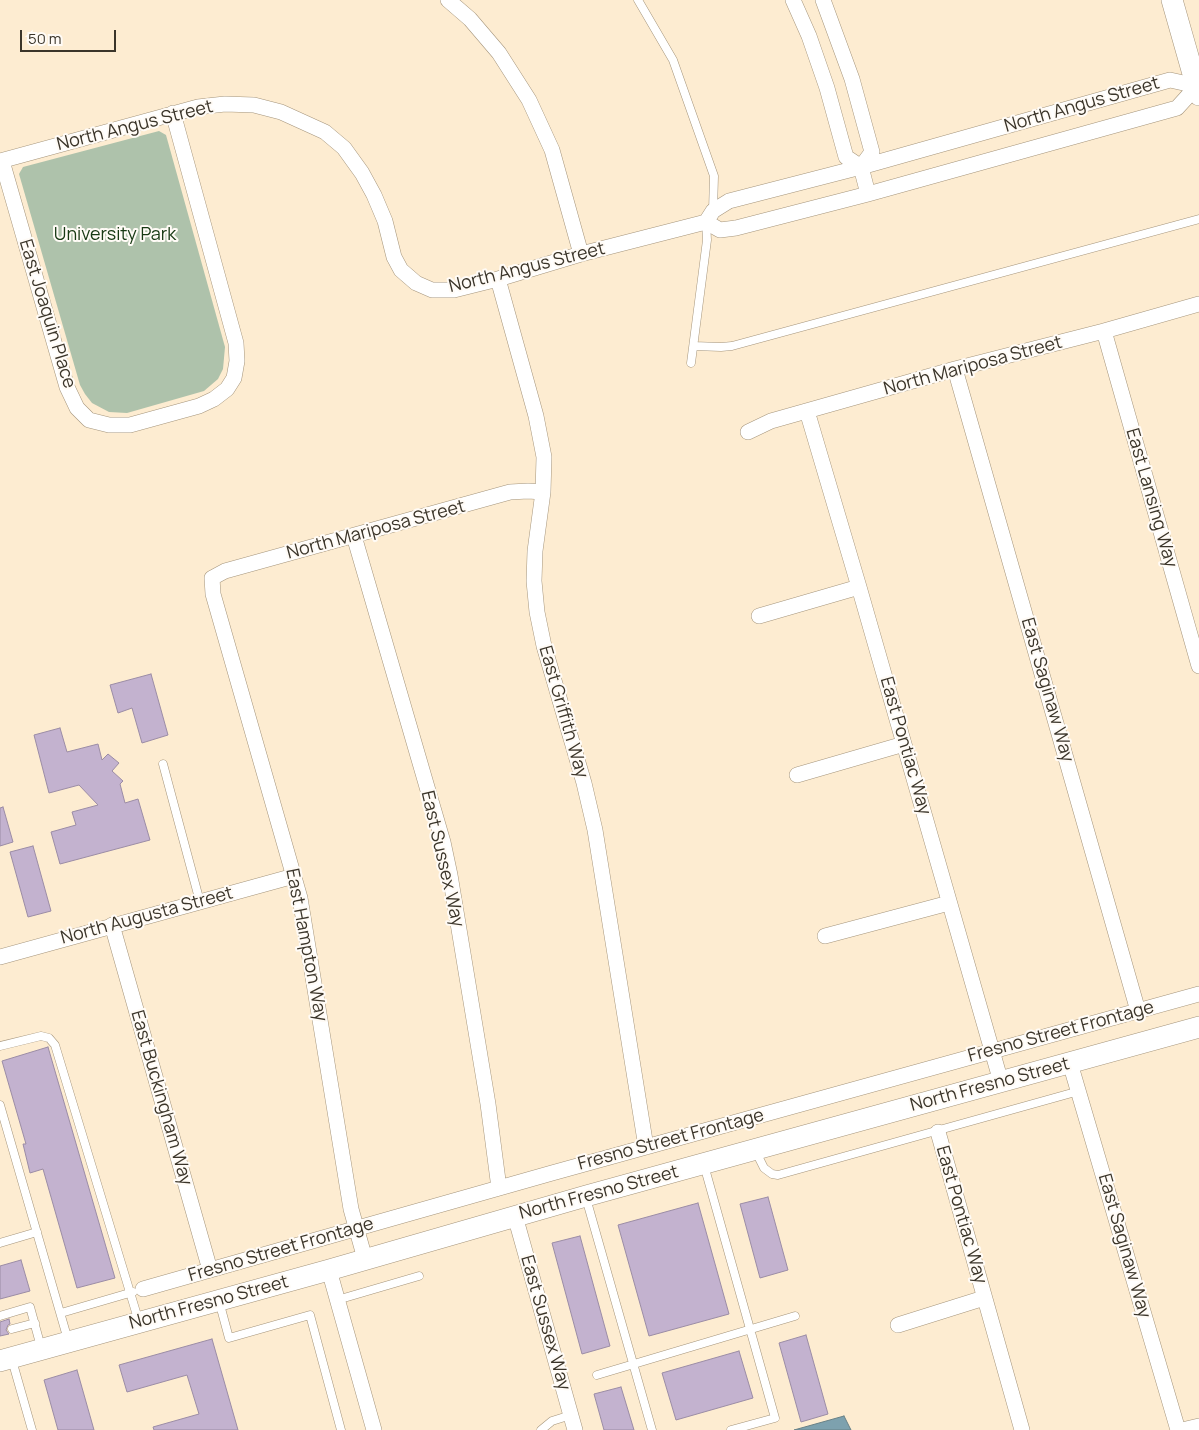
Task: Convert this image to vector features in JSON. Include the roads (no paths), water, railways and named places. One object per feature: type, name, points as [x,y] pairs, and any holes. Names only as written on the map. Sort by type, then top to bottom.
[{"type":"main road","points":[[1172,0],[1198,90]]},
{"type":"main road","name":"North Fresno Street","points":[[6,1360],[586,1196],[1199,1027]]},
{"type":"street","points":[[448,0],[470,18],[499,53],[530,100],[552,150],[581,254]]},
{"type":"street","points":[[793,0],[809,36],[827,88],[846,157],[861,167],[868,194]]},
{"type":"street","points":[[823,0],[852,80],[872,152],[861,167]]},
{"type":"street","name":"North Angus Street","points":[[1,161],[198,107],[225,104],[254,104],[303,121],[325,132],[344,148],[362,173],[374,195],[384,221],[394,257],[401,270],[416,284],[432,290],[454,290],[498,279],[709,216],[729,201],[861,167],[1170,80],[1198,90],[1177,108],[868,194],[736,228],[720,230],[709,216]]},
{"type":"street","name":"East Joaquin Place","points":[[1,161],[67,387],[77,408],[89,420],[109,425],[130,425],[199,406],[214,400],[227,389],[234,378],[237,361],[236,342],[173,113]]},
{"type":"street","name":"East Griffith Way","points":[[498,279],[536,416],[544,457],[543,492],[535,551],[534,581],[537,612],[544,646],[584,783],[595,830],[646,1147]]},
{"type":"street","name":"North Mariposa Street","points":[[748,432],[771,421],[955,369],[1104,331],[1199,304]]},
{"type":"street","name":"East Lansing Way","points":[[1104,331],[1199,666]]},
{"type":"street","name":"East Saginaw Way","points":[[955,369],[1138,1011]]},
{"type":"street","name":"East Pontiac Way","points":[[807,411],[1001,1082]]},
{"type":"street","name":"North Mariposa Street","points":[[212,578],[225,571],[510,492],[543,492]]},
{"type":"street","name":"East Sussex Way","points":[[354,536],[443,842],[488,1104],[498,1188]]},
{"type":"street","name":"East Hampton Way","points":[[212,578],[213,594],[300,898],[351,1208],[365,1259]]},
{"type":"street","points":[[759,616],[859,587]]},
{"type":"street","points":[[797,775],[904,744]]},
{"type":"street","name":"North Augusta Street","points":[[0,956],[294,876]]},
{"type":"street","points":[[825,936],[949,903]]},
{"type":"street","name":"East Buckingham Way","points":[[112,925],[210,1270]]},
{"type":"street","name":"Fresno Street Frontage","points":[[137,1291],[498,1188],[1199,994]]},
{"type":"street","name":"East Saginaw Way","points":[[1070,1063],[1178,1430]]},
{"type":"street","name":"East Pontiac Way","points":[[938,1132],[1022,1430]]},
{"type":"street","name":"East Sussex Way","points":[[515,1216],[573,1423]]},
{"type":"street","points":[[329,1270],[374,1430]]},
{"type":"street","name":"East Pontiac Way","points":[[898,1325],[984,1298]]},
{"type":"street","points":[[1182,1430],[1199,1426]]},
{"type":"lane","points":[[638,0],[673,60],[714,176],[708,240],[691,363]]},
{"type":"lane","points":[[694,346],[732,346],[1199,219]]},
{"type":"lane","points":[[163,764],[200,902]]},
{"type":"lane","points":[[0,1046],[41,1036],[49,1038],[55,1045],[126,1280],[137,1291],[139,1322]]},
{"type":"lane","points":[[755,1150],[764,1168],[772,1174],[778,1175],[1079,1092]]},
{"type":"lane","points":[[0,1107],[69,1342]]},
{"type":"lane","points":[[704,1164],[775,1418],[731,1430]]},
{"type":"lane","points":[[586,1196],[652,1430]]},
{"type":"lane","points":[[0,1243],[37,1232]]},
{"type":"lane","points":[[337,1300],[419,1276]]},
{"type":"lane","points":[[61,1313],[137,1291]]},
{"type":"lane","points":[[219,1300],[229,1338],[310,1315],[342,1430]]},
{"type":"lane","points":[[0,1316],[30,1307],[42,1349]]},
{"type":"lane","points":[[596,1375],[795,1316]]},
{"type":"lane","points":[[12,1329],[35,1323]]},
{"type":"lane","points":[[6,1360],[32,1430]]},
{"type":"lane","points":[[541,1430],[552,1422],[573,1423]]},
{"type":"water","points":[[844,1416],[851,1430],[794,1430]]},
{"type":"park label","name":"University Park","points":[[115,235]]}]
